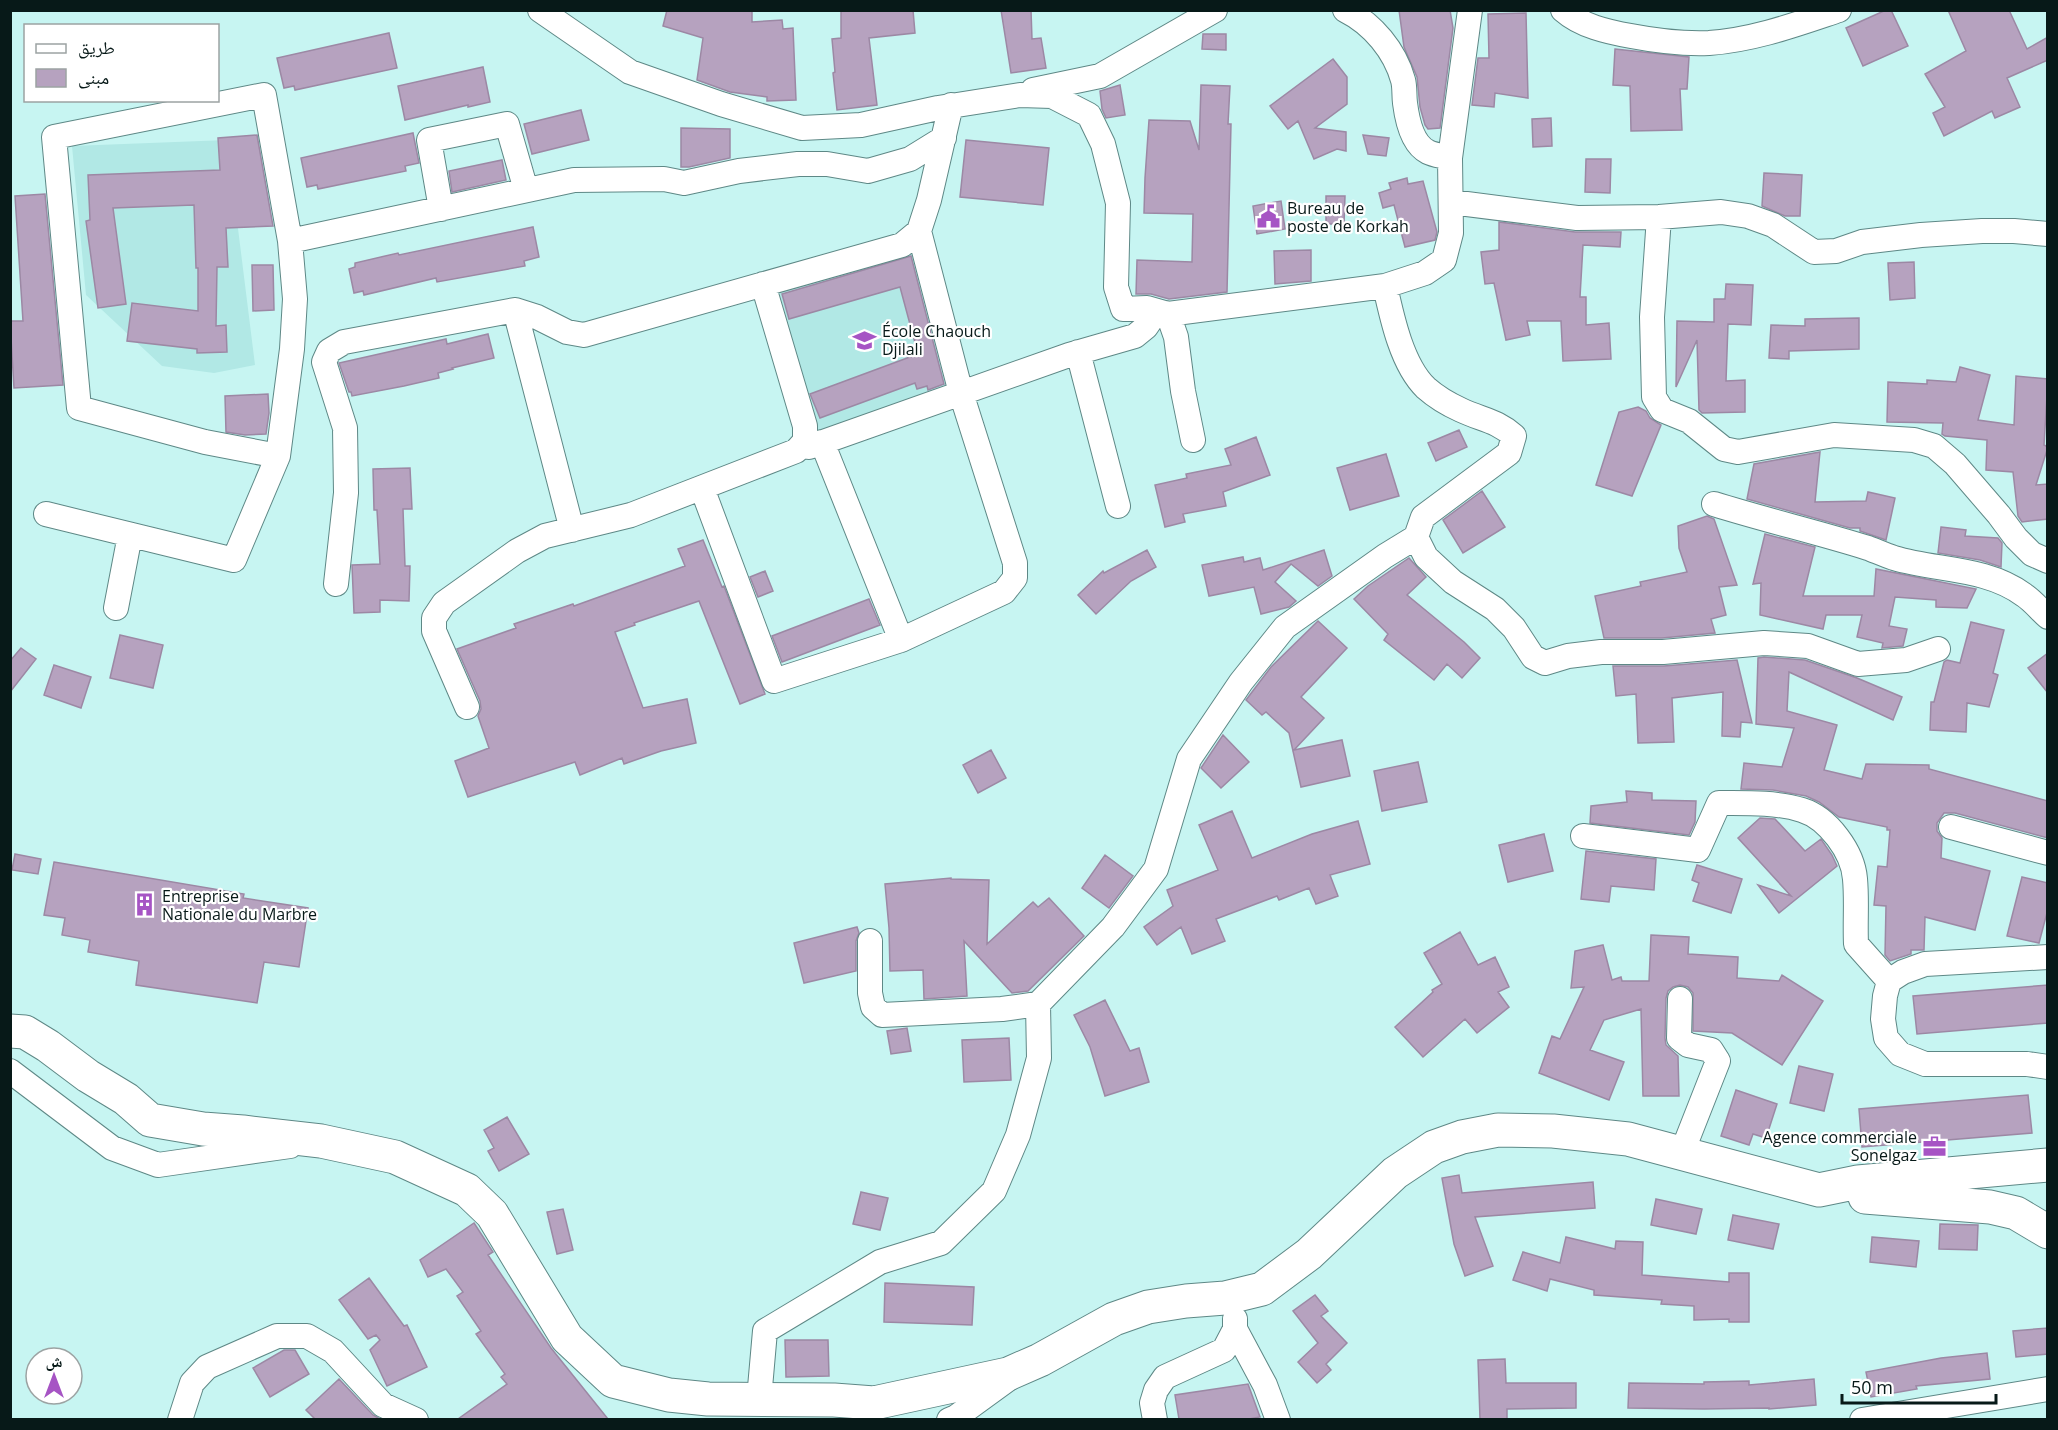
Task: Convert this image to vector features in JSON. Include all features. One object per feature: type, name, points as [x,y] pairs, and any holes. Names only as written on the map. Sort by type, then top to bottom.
[{"type":"main road","points":[[10,1031],[25,1032],[48,1046],[88,1076],[126,1099],[150,1119],[203,1129],[321,1141],[395,1157],[467,1190],[492,1214],[567,1338],[613,1382],[669,1395],[708,1399],[834,1400],[874,1403],[1008,1374],[1114,1319],[1148,1307],[1235,1295],[1262,1288],[1309,1254],[1395,1173],[1434,1147],[1462,1137],[1498,1130],[1553,1131],[1628,1139],[1819,1190],[1890,1199],[1990,1207],[2016,1213],[2048,1232]]},
{"type":"main road","points":[[1819,1190],[1858,1182],[2048,1166]]},
{"type":"street","points":[[540,10],[630,72],[721,104],[802,128],[861,125],[951,105],[1020,94],[1052,96],[1089,115],[1103,144],[1118,203],[1116,287],[1123,309],[1148,308],[1162,313],[1385,286],[1425,273],[1444,260],[1451,233],[1450,158],[1470,10]]},
{"type":"street","points":[[986,100],[1100,76],[1215,10]]},
{"type":"street","points":[[1346,10],[1373,29],[1392,53],[1403,81],[1408,125],[1415,139],[1426,151],[1450,158]]},
{"type":"street","points":[[1563,10],[1573,19],[1612,33],[1660,41],[1710,43],[1772,32],[1839,10]]},
{"type":"street","points":[[46,514],[234,560],[278,456],[292,349],[295,299],[290,241],[264,95],[54,137],[79,408],[205,442],[278,456]]},
{"type":"street","points":[[702,488],[774,681],[901,640],[1004,592],[1015,578],[1015,563],[961,393],[919,231],[929,200],[951,105]]},
{"type":"street","points":[[441,209],[429,140],[507,124],[526,190]]},
{"type":"street","points":[[290,241],[574,180],[664,179],[684,183],[739,171],[798,164],[827,164],[868,171],[910,159],[944,138]]},
{"type":"street","points":[[1451,202],[1577,218],[1659,217],[1721,212],[1748,216],[1773,225],[1814,252],[1836,251],[1862,242],[1921,235],[1982,231],[2048,234]]},
{"type":"street","points":[[1659,217],[1652,317],[1654,397],[1662,410],[1689,421],[1724,449],[1738,452],[1834,435],[1914,440],[1934,446],[2000,515],[2016,538],[2032,554],[2048,561]]},
{"type":"street","points":[[336,584],[346,493],[345,428],[324,362],[330,351],[344,342],[515,310],[537,316],[567,332],[584,335],[902,245],[919,231]]},
{"type":"street","points":[[763,284],[805,426],[805,441],[796,452]]},
{"type":"street","points":[[870,941],[870,993],[873,1007],[882,1015],[1002,1009],[1038,1004],[1113,927],[1156,870],[1190,759],[1241,682],[1285,627],[1385,556],[1416,537],[1423,517],[1509,453],[1514,436],[1502,425],[1460,410],[1426,388],[1408,361],[1392,321],[1385,286]]},
{"type":"street","points":[[515,310],[572,530]]},
{"type":"street","points":[[467,707],[434,631],[434,618],[444,603],[517,551],[545,536],[631,515],[822,442],[1078,352],[1135,336],[1162,313]]},
{"type":"street","points":[[1162,313],[1176,337],[1183,391],[1193,440]]},
{"type":"street","points":[[1078,352],[1118,506]]},
{"type":"street","points":[[822,442],[901,640]]},
{"type":"street","points":[[1714,504],[1917,564],[1974,573],[1997,581],[2024,595],[2048,617]]},
{"type":"street","points":[[116,608],[130,535]]},
{"type":"street","points":[[1416,537],[1426,557],[1454,582],[1495,609],[1514,628],[1533,657],[1545,663],[1568,656],[1601,652],[1663,652],[1764,643],[1808,646],[1858,664],[1906,660],[1938,649]]},
{"type":"street","points":[[1583,836],[1698,850],[1719,802],[1762,804],[1803,810],[1826,824],[1845,847],[1855,877],[1856,944],[1889,981]]},
{"type":"street","points":[[1951,827],[2048,853]]},
{"type":"street","points":[[2048,957],[1925,964],[1903,972],[1889,981],[1883,1019],[1886,1038],[1900,1054],[1924,1064],[2048,1066]]},
{"type":"street","points":[[1680,999],[1679,1038],[1688,1045],[1711,1050],[1718,1061],[1681,1155]]},
{"type":"street","points":[[759,1399],[765,1331],[880,1262],[941,1244],[994,1191],[1018,1135],[1039,1058],[1038,1004]]},
{"type":"street","points":[[10,1071],[112,1148],[158,1165],[321,1141]]},
{"type":"street","points":[[1155,1419],[1152,1403],[1156,1390],[1165,1377],[1224,1350],[1235,1329],[1235,1295]]},
{"type":"street","points":[[1235,1329],[1265,1385],[1278,1419]]},
{"type":"street","points":[[180,1419],[192,1383],[207,1367],[277,1336],[307,1336],[333,1351],[383,1405],[416,1419]]},
{"type":"street","points":[[949,1419],[956,1417],[1030,1364]]},
{"type":"street","points":[[1863,1419],[2048,1389]]},
{"type":"shaded area","points":[[227,140],[255,365],[214,373],[162,366],[86,295],[72,146]]},
{"type":"shaded area","name":"École Chaouch Djilali","points":[[914,249],[956,391],[816,438],[773,288]]},
{"type":"building","points":[[667,10],[752,10],[752,22],[782,20],[783,29],[793,28],[796,100],[767,101],[767,97],[730,92],[697,80],[703,38],[663,26]]},
{"type":"building","points":[[841,10],[913,10],[915,33],[869,38],[877,105],[837,110],[832,39],[841,38]]},
{"type":"building","points":[[1001,10],[1031,10],[1032,39],[1041,38],[1046,68],[1011,73]]},
{"type":"building","points":[[1399,10],[1450,10],[1453,28],[1440,128],[1428,129],[1425,125],[1420,107],[1417,77],[1404,47]]},
{"type":"building","points":[[1886,10],[1891,10],[1908,46],[1863,66],[1846,28]]},
{"type":"building","points":[[1948,10],[2009,10],[2027,49],[2048,37],[2048,60],[2007,78],[2020,107],[1995,118],[1992,111],[1944,136],[1933,113],[1945,107],[1925,74],[1966,51]]},
{"type":"building","points":[[1526,13],[1528,98],[1495,93],[1494,107],[1472,105],[1478,58],[1489,58],[1488,14]]},
{"type":"building","points":[[389,33],[397,68],[295,90],[294,86],[284,88],[277,58]]},
{"type":"building","points":[[1203,34],[1226,34],[1226,50],[1202,49]]},
{"type":"building","points":[[1615,49],[1689,57],[1687,89],[1680,89],[1682,130],[1631,131],[1630,86],[1613,85]]},
{"type":"building","points":[[1333,59],[1347,77],[1347,104],[1315,128],[1346,132],[1346,151],[1337,149],[1314,159],[1298,121],[1288,129],[1270,106]]},
{"type":"building","points":[[483,67],[490,102],[405,120],[398,86]]},
{"type":"building","points":[[1120,85],[1125,115],[1106,118],[1102,109],[1100,91]]},
{"type":"building","points":[[1201,85],[1230,86],[1227,292],[1169,299],[1151,294],[1136,294],[1137,260],[1192,262],[1193,214],[1144,213],[1145,178],[1149,120],[1190,121],[1199,150]]},
{"type":"building","points":[[581,110],[589,140],[532,154],[524,124]]},
{"type":"building","points":[[1551,118],[1552,146],[1533,147],[1532,119]]},
{"type":"building","points":[[681,128],[730,129],[730,158],[681,167]]},
{"type":"building","points":[[413,133],[419,163],[405,166],[406,171],[318,189],[317,185],[307,187],[301,158]]},
{"type":"building","points":[[257,135],[273,226],[226,228],[228,267],[217,267],[216,326],[226,325],[227,352],[197,353],[197,349],[127,341],[132,303],[198,311],[194,205],[113,208],[126,304],[98,308],[86,221],[90,220],[88,175],[220,170],[218,138]]},
{"type":"building","points":[[1363,135],[1389,138],[1386,156],[1368,154]]},
{"type":"building","points":[[966,140],[1049,148],[1043,205],[960,197]]},
{"type":"building","points":[[1586,159],[1611,159],[1610,193],[1585,192]]},
{"type":"building","points":[[502,160],[506,180],[452,192],[449,171]]},
{"type":"building","points":[[1764,173],[1802,175],[1800,216],[1785,216],[1762,206]]},
{"type":"building","points":[[1407,178],[1408,184],[1423,181],[1437,232],[1435,240],[1405,247],[1394,205],[1383,208],[1379,193],[1391,189],[1389,183]]},
{"type":"building","points":[[45,194],[63,385],[14,388],[10,321],[23,321],[15,196]]},
{"type":"building","points":[[1326,196],[1345,196],[1344,224],[1326,224]]},
{"type":"building","name":"Bureau de poste de Korkah","points":[[1281,201],[1285,229],[1257,234],[1253,206]]},
{"type":"building","points":[[1499,222],[1575,232],[1621,232],[1620,247],[1583,245],[1580,297],[1586,297],[1586,325],[1609,323],[1611,359],[1563,361],[1561,321],[1527,321],[1530,335],[1506,340],[1494,283],[1485,284],[1481,252],[1499,250]]},
{"type":"building","points":[[533,227],[539,257],[524,261],[525,266],[437,282],[436,278],[364,295],[363,291],[354,293],[349,269],[355,267],[355,263]]},
{"type":"building","points":[[1311,250],[1311,281],[1275,284],[1274,251]]},
{"type":"building","points":[[911,256],[944,384],[928,390],[927,386],[917,389],[915,383],[820,418],[810,394],[918,354],[900,287],[789,319],[782,294]]},
{"type":"building","points":[[1914,262],[1915,298],[1890,300],[1888,263]]},
{"type":"building","points":[[252,265],[273,265],[274,310],[253,311]]},
{"type":"building","points":[[1726,284],[1753,285],[1751,325],[1728,324],[1726,381],[1745,380],[1745,412],[1702,413],[1699,410],[1697,340],[1676,387],[1677,321],[1714,322],[1714,299],[1725,299]]},
{"type":"building","points":[[1859,318],[1859,349],[1789,351],[1789,359],[1769,358],[1771,325],[1805,326],[1805,319]]},
{"type":"building","points":[[488,334],[494,358],[452,368],[438,373],[439,378],[404,386],[352,396],[339,363],[446,339],[447,344]]},
{"type":"building","points":[[1960,367],[1990,375],[1978,420],[2014,425],[2016,376],[2048,379],[2044,445],[2048,447],[2036,485],[2048,484],[2048,519],[2022,522],[2018,516],[2013,472],[1986,470],[1987,440],[1945,436],[1942,434],[1943,423],[1887,422],[1888,382],[1927,384],[1927,380],[1956,382]]},
{"type":"building","points":[[268,394],[269,413],[266,434],[245,435],[226,432],[225,396]]},
{"type":"building","points":[[1638,407],[1661,425],[1632,496],[1596,485],[1619,412]]},
{"type":"building","points":[[1459,430],[1467,447],[1436,461],[1428,443]]},
{"type":"building","points":[[1256,437],[1270,475],[1223,492],[1226,506],[1183,514],[1185,522],[1165,527],[1155,485],[1187,478],[1186,474],[1231,465],[1225,449]]},
{"type":"building","points":[[1820,452],[1815,502],[1866,501],[1868,492],[1895,498],[1886,540],[1860,531],[1860,528],[1850,528],[1747,499],[1754,464]]},
{"type":"building","points":[[1386,454],[1399,496],[1350,510],[1337,468]]},
{"type":"building","points":[[410,468],[412,509],[403,509],[405,566],[410,566],[409,601],[380,600],[380,612],[354,613],[352,565],[380,564],[377,510],[374,510],[373,469]]},
{"type":"building","points":[[1482,491],[1505,527],[1463,553],[1443,520]]},
{"type":"building","points":[[1707,516],[1714,519],[1737,585],[1719,587],[1726,615],[1711,619],[1715,633],[1662,638],[1604,638],[1595,596],[1641,586],[1640,582],[1687,572],[1679,548],[1678,526]]},
{"type":"building","points":[[1941,527],[1966,530],[1965,536],[1998,538],[2002,543],[2001,567],[1980,560],[1938,553]]},
{"type":"building","points":[[1765,534],[1815,547],[1803,596],[1874,596],[1876,569],[1976,589],[1967,608],[1936,607],[1936,600],[1895,597],[1889,626],[1907,629],[1903,646],[1882,648],[1883,643],[1857,637],[1862,615],[1826,615],[1823,629],[1760,615],[1761,583],[1753,584]]},
{"type":"building","points":[[703,540],[722,587],[724,586],[765,694],[740,704],[699,601],[634,623],[635,625],[615,632],[643,708],[687,699],[696,743],[661,751],[624,764],[622,758],[580,775],[575,762],[468,797],[455,761],[489,748],[478,716],[481,709],[480,701],[457,649],[516,628],[514,624],[573,604],[574,606],[685,566],[678,549]]},
{"type":"building","points":[[1147,550],[1156,567],[1131,581],[1096,614],[1078,595],[1103,571],[1104,573]]},
{"type":"building","points":[[1324,550],[1332,576],[1318,586],[1291,564],[1275,582],[1296,601],[1289,607],[1261,614],[1254,587],[1209,596],[1202,565],[1243,557],[1244,562],[1260,558],[1263,570]]},
{"type":"building","points":[[1409,558],[1426,577],[1407,595],[1480,658],[1462,678],[1447,664],[1434,680],[1384,640],[1388,634],[1354,599],[1368,586]]},
{"type":"building","points":[[765,571],[773,591],[758,597],[750,577]]},
{"type":"building","points":[[869,599],[880,625],[782,662],[772,636]]},
{"type":"building","points":[[1318,621],[1347,648],[1301,697],[1324,718],[1294,750],[1342,740],[1350,776],[1301,787],[1289,733],[1266,712],[1262,715],[1246,700],[1271,667]]},
{"type":"building","points":[[1971,622],[2004,630],[1993,673],[1998,675],[1989,707],[1967,703],[1966,732],[1930,730],[1931,702],[1934,702],[1944,662],[1947,660],[1960,663]]},
{"type":"building","points":[[120,635],[163,645],[153,688],[110,678]]},
{"type":"building","points":[[21,648],[36,659],[10,692],[10,661]]},
{"type":"building","points":[[2048,653],[2048,693],[2028,668]]},
{"type":"building","points":[[1758,658],[1805,660],[1902,697],[1893,720],[1789,672],[1787,711],[1837,725],[1824,770],[1862,779],[1866,764],[1929,765],[1929,769],[2048,801],[2048,838],[1955,813],[1944,813],[1937,823],[1937,831],[1942,838],[1941,858],[1990,871],[1975,930],[1925,917],[1924,950],[1911,950],[1911,954],[1890,961],[1885,955],[1886,906],[1874,905],[1878,866],[1887,867],[1890,830],[1887,830],[1887,827],[1839,817],[1819,802],[1806,796],[1773,790],[1741,789],[1744,763],[1782,767],[1794,728],[1756,724]]},
{"type":"building","points":[[1737,660],[1752,723],[1741,722],[1740,737],[1722,736],[1723,692],[1672,698],[1674,742],[1638,743],[1636,694],[1616,696],[1613,666],[1664,666]]},
{"type":"building","points":[[54,665],[91,677],[81,708],[44,695]]},
{"type":"building","points":[[1223,735],[1249,762],[1221,788],[1201,768]]},
{"type":"building","points":[[991,750],[1006,778],[978,793],[963,765]]},
{"type":"building","points":[[1418,762],[1427,802],[1382,811],[1374,771]]},
{"type":"building","points":[[1626,791],[1652,793],[1652,800],[1696,801],[1695,822],[1689,835],[1590,823],[1591,806],[1627,802]]},
{"type":"building","points":[[1232,811],[1252,858],[1312,834],[1358,821],[1370,864],[1330,875],[1338,896],[1316,904],[1309,888],[1279,900],[1277,896],[1216,919],[1225,941],[1192,954],[1181,927],[1157,945],[1144,927],[1173,906],[1167,890],[1218,870],[1199,825]]},
{"type":"building","points":[[1760,818],[1775,819],[1805,851],[1821,839],[1837,866],[1779,913],[1758,885],[1791,896],[1738,838]]},
{"type":"building","points":[[1544,834],[1553,871],[1508,882],[1499,845]]},
{"type":"building","points":[[1586,851],[1656,859],[1654,890],[1611,886],[1609,902],[1581,899]]},
{"type":"building","points":[[15,854],[41,859],[38,874],[12,870]]},
{"type":"building","points":[[1105,855],[1133,876],[1109,908],[1082,888]]},
{"type":"building","name":"Entreprise Nationale du Marbre","points":[[54,862],[244,894],[243,898],[308,908],[299,967],[264,962],[257,1003],[136,985],[139,961],[88,952],[90,940],[62,935],[65,918],[44,915]]},
{"type":"building","points":[[1697,865],[1742,879],[1731,913],[1693,901],[1699,883],[1692,880]]},
{"type":"building","points":[[2022,877],[2048,883],[2048,909],[2039,943],[2007,936]]},
{"type":"building","points":[[951,878],[989,880],[987,944],[1033,902],[1038,907],[1049,898],[1084,936],[1028,991],[1012,993],[964,941],[967,996],[924,999],[923,970],[890,971],[885,884]]},
{"type":"building","points":[[857,927],[859,933],[856,941],[856,971],[804,983],[794,943]]},
{"type":"building","points":[[1460,932],[1478,965],[1495,957],[1509,987],[1498,992],[1509,1007],[1477,1033],[1465,1019],[1423,1057],[1395,1027],[1433,992],[1432,990],[1442,984],[1424,953]]},
{"type":"building","points":[[1651,935],[1689,937],[1688,954],[1738,957],[1737,978],[1779,981],[1782,975],[1823,1001],[1782,1065],[1732,1033],[1693,1031],[1693,993],[1688,987],[1680,985],[1668,991],[1666,998],[1665,1038],[1666,1045],[1678,1056],[1679,1096],[1643,1096],[1641,1009],[1604,1020],[1590,1050],[1624,1062],[1609,1100],[1539,1073],[1552,1036],[1560,1039],[1584,987],[1571,988],[1575,951],[1603,945],[1612,980],[1621,977],[1622,981],[1649,981]]},
{"type":"building","points":[[2048,985],[2048,1023],[1917,1034],[1913,996]]},
{"type":"building","points":[[1105,1000],[1130,1051],[1139,1048],[1149,1082],[1105,1096],[1090,1047],[1074,1015]]},
{"type":"building","points":[[907,1028],[911,1051],[891,1054],[887,1031]]},
{"type":"building","points":[[1009,1038],[1011,1080],[964,1082],[962,1040]]},
{"type":"building","points":[[1799,1066],[1833,1074],[1824,1111],[1790,1103]]},
{"type":"building","points":[[1736,1090],[1777,1104],[1766,1138],[1753,1134],[1749,1145],[1721,1136]]},
{"type":"building","points":[[2028,1095],[2032,1133],[1862,1147],[1859,1109]]},
{"type":"building","points":[[507,1117],[529,1154],[499,1171],[488,1151],[494,1148],[484,1130]]},
{"type":"building","points":[[1459,1175],[1462,1193],[1593,1182],[1595,1208],[1475,1217],[1493,1266],[1465,1276],[1454,1244],[1442,1178]]},
{"type":"building","points":[[861,1192],[888,1198],[880,1230],[853,1224]]},
{"type":"building","points":[[1656,1199],[1702,1209],[1696,1234],[1651,1225]]},
{"type":"building","points":[[563,1209],[573,1250],[557,1254],[547,1212]]},
{"type":"building","points":[[1733,1215],[1779,1224],[1773,1249],[1728,1240]]},
{"type":"building","points":[[474,1223],[493,1252],[488,1255],[551,1348],[608,1419],[458,1419],[507,1384],[501,1377],[505,1374],[476,1334],[481,1331],[457,1296],[463,1292],[446,1269],[428,1277],[420,1260]]},
{"type":"building","points":[[1940,1224],[1978,1225],[1977,1250],[1939,1249]]},
{"type":"building","points":[[1566,1237],[1615,1249],[1616,1241],[1643,1242],[1642,1275],[1729,1282],[1729,1273],[1749,1273],[1749,1322],[1729,1322],[1729,1319],[1694,1320],[1694,1306],[1661,1304],[1662,1300],[1594,1295],[1594,1290],[1550,1279],[1547,1291],[1513,1280],[1523,1252],[1560,1263]]},
{"type":"building","points":[[1872,1237],[1919,1241],[1916,1267],[1870,1262]]},
{"type":"building","points":[[369,1278],[404,1326],[407,1325],[427,1367],[387,1386],[370,1350],[380,1340],[376,1335],[368,1339],[339,1300]]},
{"type":"building","points":[[885,1283],[974,1287],[972,1325],[884,1322]]},
{"type":"building","points":[[1315,1295],[1328,1311],[1321,1316],[1347,1343],[1326,1364],[1331,1370],[1317,1383],[1298,1362],[1318,1343],[1293,1311]]},
{"type":"building","points":[[2048,1328],[2048,1354],[2016,1357],[2013,1331]]},
{"type":"building","points":[[785,1340],[828,1340],[829,1376],[786,1377]]},
{"type":"building","points":[[284,1350],[295,1350],[309,1374],[270,1397],[253,1368]]},
{"type":"building","points":[[1987,1353],[1990,1379],[1916,1386],[1917,1389],[1871,1397],[1866,1372],[1941,1358]]},
{"type":"building","points":[[1505,1359],[1506,1383],[1576,1383],[1576,1408],[1507,1409],[1507,1419],[1480,1419],[1478,1360]]},
{"type":"building","points":[[339,1379],[373,1415],[380,1419],[315,1419],[306,1410]]},
{"type":"building","points":[[1814,1379],[1816,1405],[1769,1409],[1628,1408],[1629,1383],[1704,1384],[1704,1382],[1749,1381],[1749,1385]]},
{"type":"building","points":[[1248,1384],[1260,1417],[1179,1419],[1175,1395]]},
{"type":"place","name":"Bureau de poste de Korkah","points":[[1269,217]]},
{"type":"place","name":"École Chaouch Djilali","points":[[864,340]]},
{"type":"place","name":"Entreprise Nationale du Marbre","points":[[144,905]]},
{"type":"place","name":"Agence commerciale Sonelgaz","points":[[1935,1146]]}]
